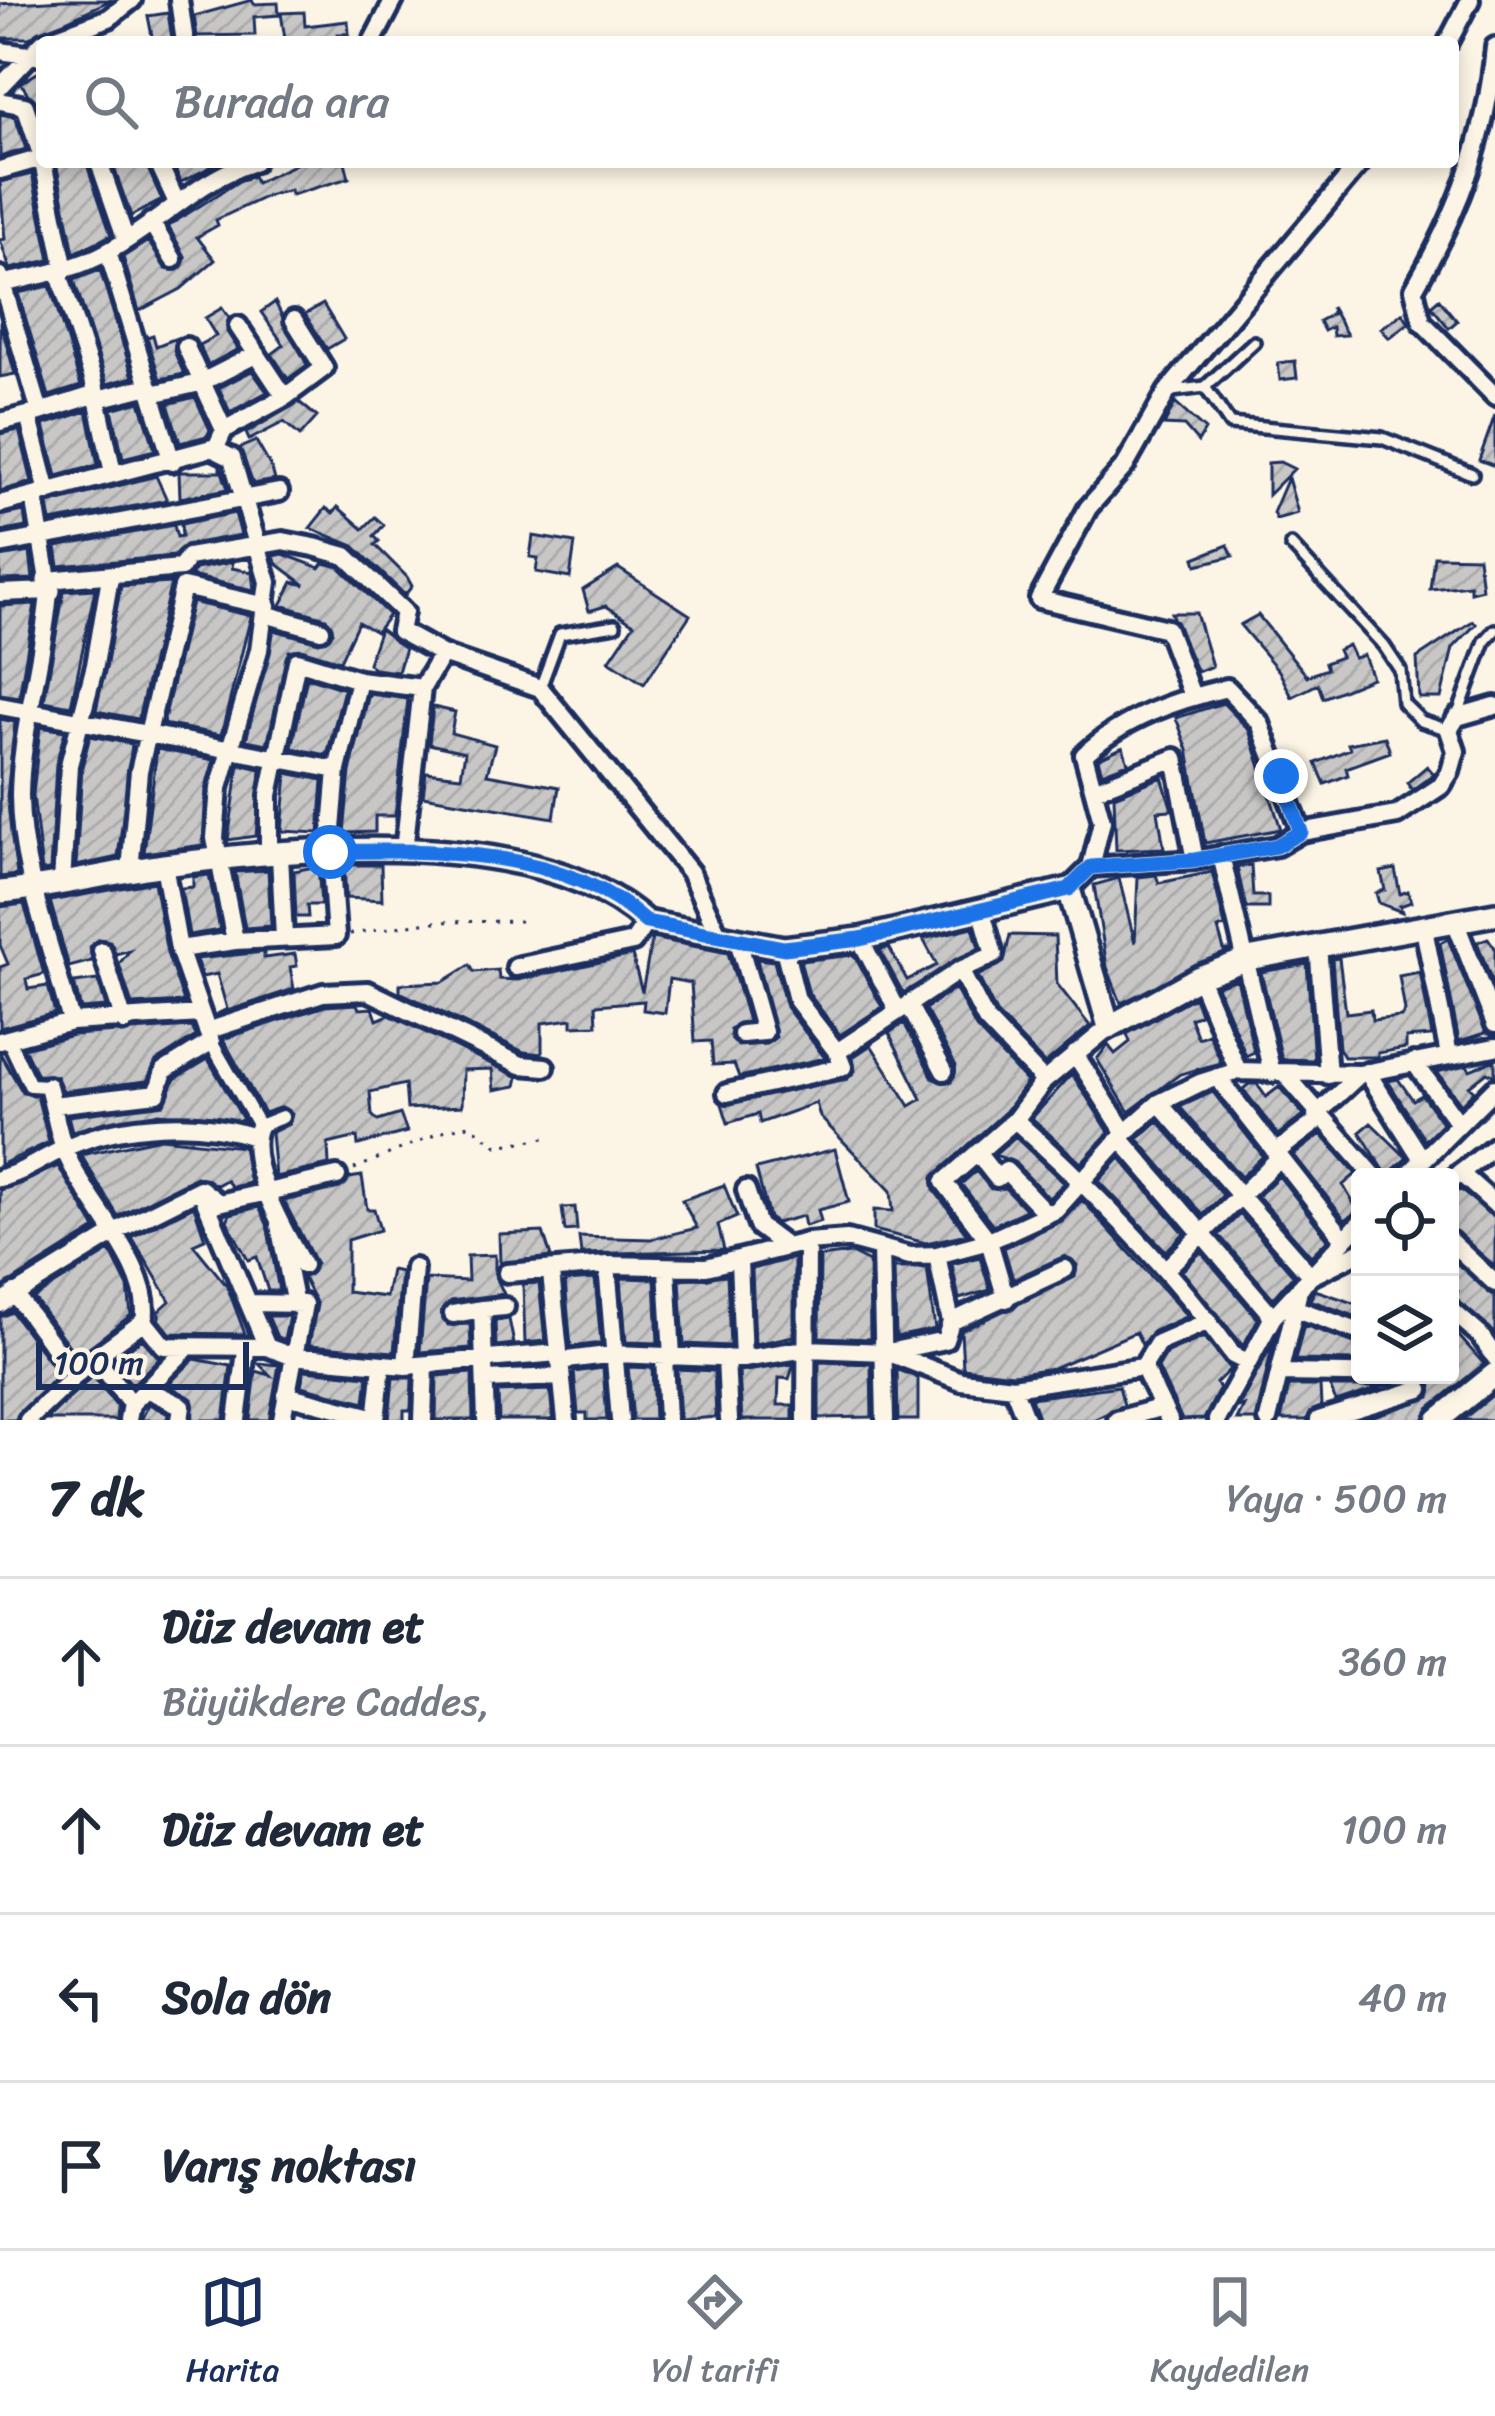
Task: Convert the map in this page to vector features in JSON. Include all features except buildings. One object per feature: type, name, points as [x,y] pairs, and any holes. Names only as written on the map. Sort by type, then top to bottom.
[{"type":"street","points":[[58,36],[109,17],[132,0]]},
{"type":"street","points":[[178,0],[184,36]]},
{"type":"street","points":[[375,36],[391,4],[409,0]]},
{"type":"street","points":[[1451,36],[1470,0]]},
{"type":"street","points":[[1495,47],[1490,95],[1467,188],[1414,289],[1422,322],[1495,396]]},
{"type":"street","points":[[0,51],[35,56]]},
{"type":"street","points":[[0,87],[35,56]]},
{"type":"street","points":[[0,101],[26,106],[36,139]]},
{"type":"street","points":[[0,170],[36,161]]},
{"type":"street","points":[[44,168],[61,270],[98,397],[113,473]]},
{"type":"street","points":[[101,168],[126,240]]},
{"type":"street","points":[[161,168],[177,203]]},
{"type":"street","points":[[71,1022],[34,889],[20,800],[48,586],[34,414],[0,280],[61,270],[107,252],[234,168]]},
{"type":"street","points":[[1192,696],[1167,629],[1039,599],[1088,508],[1125,466],[1167,392],[1356,168]]},
{"type":"street","points":[[151,222],[173,259]]},
{"type":"street","points":[[107,252],[172,462]]},
{"type":"street","points":[[224,430],[285,397],[324,368],[294,320]]},
{"type":"street","points":[[238,326],[285,397]]},
{"type":"street","points":[[187,347],[224,430],[224,454],[261,549],[266,610],[219,788],[216,859],[236,941]]},
{"type":"street","points":[[0,422],[98,397],[200,383],[257,354]]},
{"type":"street","points":[[0,504],[113,473],[224,454]]},
{"type":"street","points":[[0,545],[279,492]]},
{"type":"street","points":[[130,870],[131,815],[188,557],[261,549],[283,541],[346,556],[404,612],[400,631],[442,654],[540,688],[690,872],[728,938],[764,1033],[742,1034]]},
{"type":"street","points":[[62,883],[64,809],[110,577]]},
{"type":"street","points":[[0,593],[110,577],[182,578],[321,629]]},
{"type":"street","points":[[404,851],[422,688],[442,654]]},
{"type":"street","points":[[284,938],[275,856],[276,757],[297,661],[359,680],[422,688]]},
{"type":"street","points":[[179,949],[336,936],[330,852],[338,770],[359,680]]},
{"type":"street","points":[[0,892],[216,859],[404,851],[488,858],[565,876],[632,909],[646,922],[728,938],[784,948],[860,939],[1069,889],[1091,867],[1102,821],[1084,754],[1108,733],[1192,696],[1227,688],[1260,722],[1301,832]]},
{"type":"street","points":[[0,706],[146,738],[338,770]]},
{"type":"street","points":[[1091,867],[1195,860],[1276,846],[1301,832],[1397,815],[1441,786],[1456,751],[1453,724],[1495,706]]},
{"type":"street","points":[[1094,790],[1175,758],[1195,860]]},
{"type":"street","points":[[1221,855],[1279,1074],[1366,1168]]},
{"type":"street","points":[[164,865],[179,949],[206,1029],[256,1132],[266,1191],[303,1265]]},
{"type":"street","points":[[1069,889],[1109,1027]]},
{"type":"street","points":[[837,1052],[960,970],[994,955],[982,912]]},
{"type":"street","points":[[1006,1299],[988,1241],[944,1182],[1015,1120],[1044,1081],[1109,1027],[1199,977],[1248,959],[1495,914]]},
{"type":"street","points":[[1454,921],[1495,1024]]},
{"type":"street","points":[[516,967],[633,942],[646,922]]},
{"type":"street","points":[[1424,929],[1449,1054]]},
{"type":"street","points":[[860,939],[944,1071]]},
{"type":"street","points":[[1318,945],[1328,1076]]},
{"type":"street","points":[[727,1093],[842,1067],[837,1052],[797,1000],[784,948]]},
{"type":"street","points":[[102,951],[124,1022]]},
{"type":"street","points":[[960,970],[986,1020],[1044,1081]]},
{"type":"street","points":[[1199,977],[1238,1071]]},
{"type":"street","points":[[28,1420],[95,1357],[144,1321],[148,1301],[64,1148],[48,1086],[30,1085],[3,1035],[71,1022],[206,1029],[323,993],[368,991],[521,1065],[545,1067]]},
{"type":"street","points":[[53,1105],[158,1094],[164,1071],[206,1029]]},
{"type":"street","points":[[507,1273],[607,1265],[667,1269],[739,1261],[786,1246],[847,1239],[910,1256],[938,1255],[988,1241],[1047,1214],[1160,1103],[1217,1077],[1238,1071],[1363,1073],[1495,1047]]},
{"type":"street","points":[[1075,1054],[1123,1136],[1199,1234],[1273,1317]]},
{"type":"street","points":[[1414,1062],[1459,1124]]},
{"type":"street","points":[[1165,1270],[1363,1073]]},
{"type":"street","points":[[1363,1073],[1423,1159]]},
{"type":"street","points":[[1217,1077],[1344,1239]]},
{"type":"street","points":[[1414,1168],[1495,1088]]},
{"type":"street","points":[[1160,1103],[1311,1276]]},
{"type":"street","points":[[0,1178],[64,1148],[131,1129],[256,1132],[282,1117]]},
{"type":"street","points":[[1015,1120],[1165,1270],[1233,1354],[1247,1362]]},
{"type":"street","points":[[1459,1174],[1495,1146]]},
{"type":"street","points":[[978,1154],[997,1178],[1006,1172],[1023,1185],[1047,1214]]},
{"type":"street","points":[[200,1189],[219,1203],[337,1176]]},
{"type":"street","points":[[1459,1180],[1495,1204]]},
{"type":"street","points":[[75,1376],[7,1299],[112,1234],[200,1189]]},
{"type":"street","points":[[200,1189],[267,1347]]},
{"type":"street","points":[[746,1190],[758,1226],[786,1246]]},
{"type":"street","points":[[279,1222],[278,1238],[295,1305]]},
{"type":"street","points":[[1268,1420],[1298,1302],[1311,1276],[1351,1232]]},
{"type":"street","points":[[806,1420],[807,1242]]},
{"type":"street","points":[[1459,1248],[1492,1274]]},
{"type":"street","points":[[881,1249],[885,1420]]},
{"type":"street","points":[[484,1380],[615,1354],[735,1358],[806,1349],[887,1352],[945,1340],[951,1322],[938,1255]]},
{"type":"street","points":[[1311,1276],[1351,1256]]},
{"type":"street","points":[[729,1420],[739,1261]]},
{"type":"street","points":[[607,1265],[620,1420]]},
{"type":"street","points":[[414,1268],[422,1420]]},
{"type":"street","points":[[667,1269],[667,1420]]},
{"type":"street","points":[[951,1322],[1065,1269]]},
{"type":"street","points":[[551,1273],[566,1420]]},
{"type":"street","points":[[1221,1417],[1273,1317],[1298,1302]]},
{"type":"street","points":[[1298,1302],[1351,1328]]},
{"type":"street","points":[[249,1303],[304,1304],[282,1420]]},
{"type":"street","points":[[453,1314],[505,1307]]},
{"type":"street","points":[[482,1309],[486,1420]]},
{"type":"street","points":[[1459,1318],[1480,1335],[1495,1357]]},
{"type":"street","points":[[144,1321],[164,1346],[185,1350],[246,1352],[267,1347],[291,1356],[382,1365],[484,1359],[559,1364]]},
{"type":"street","points":[[887,1352],[961,1381],[1012,1387],[1143,1367],[1158,1343],[1209,1322]]},
{"type":"street","points":[[95,1357],[130,1412],[146,1388],[185,1350]]},
{"type":"street","points":[[236,1420],[246,1352]]},
{"type":"street","points":[[286,1395],[376,1419],[382,1365]]},
{"type":"street","points":[[1117,1420],[1166,1413],[1143,1367]]},
{"type":"street","points":[[1280,1373],[1351,1377]]},
{"type":"street","points":[[1418,1384],[1435,1420],[1495,1374]]},
{"type":"street","points":[[1318,1420],[1406,1384]]},
{"type":"street","points":[[1012,1387],[1026,1420]]},
{"type":"street","points":[[146,1388],[182,1406],[180,1420]]},
{"type":"lane","points":[[1167,392],[1205,387],[1254,342]]},
{"type":"lane","points":[[1205,387],[1230,424],[1382,438],[1472,474]]},
{"type":"lane","points":[[1291,545],[1400,670],[1403,703],[1420,721],[1453,724],[1485,640],[1495,630]]},
{"type":"lane","points":[[540,688],[560,634],[615,625]]},
{"type":"path","points":[[336,936],[429,922],[526,921]]},
{"type":"path","points":[[337,1176],[448,1129],[470,1125],[497,1146],[550,1137]]},
{"type":"route","points":[[330,852],[404,851],[488,858],[565,876],[632,909],[646,922],[784,948],[836,944],[1069,889],[1091,867],[1195,860],[1276,846],[1301,832],[1281,776]]}]
